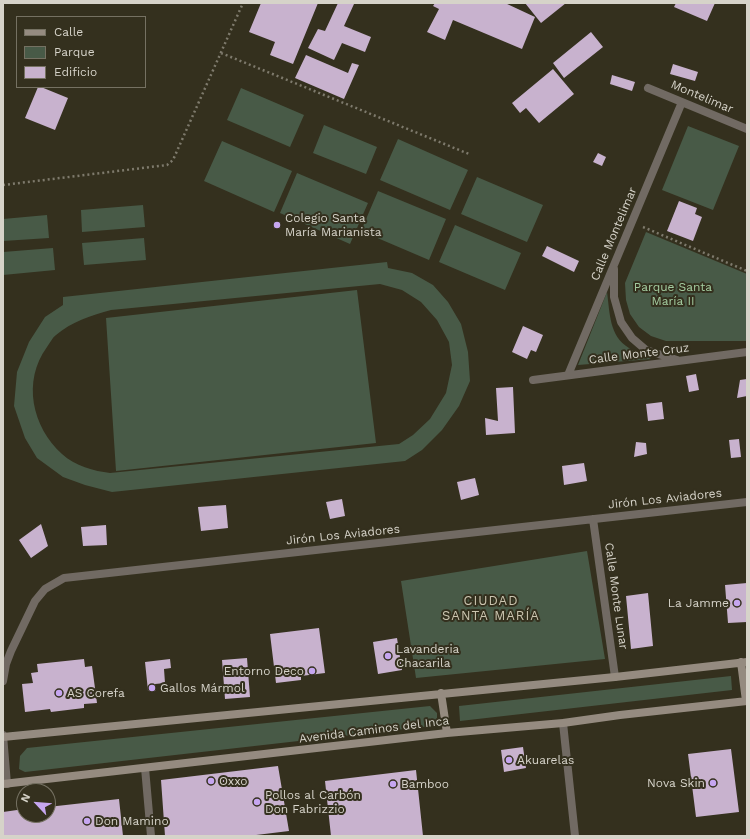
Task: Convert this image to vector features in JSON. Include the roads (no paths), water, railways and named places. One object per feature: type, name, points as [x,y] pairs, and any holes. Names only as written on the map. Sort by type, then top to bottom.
[{"type":"main road","points":[[3,736],[615,677],[744,662],[747,701]]},
{"type":"main road","points":[[441,693],[447,733]]},
{"type":"main road","name":"Avenida Caminos del Inca","points":[[5,784],[447,733],[563,723],[747,701]]},
{"type":"street","name":"Montelimar","points":[[648,88],[747,129]]},
{"type":"street","name":"Calle Montelimar","points":[[568,375],[682,102]]},
{"type":"street","points":[[614,264],[614,297],[621,322],[632,338],[646,350],[679,361]]},
{"type":"street","name":"Calle Monte Cruz","points":[[533,380],[747,352]]},
{"type":"street","name":"Jirón Los Aviadores","points":[[3,681],[6,664],[11,650],[35,601],[45,589],[64,578],[747,502]]},
{"type":"street","name":"Calle Monte Lunar","points":[[593,520],[615,677]]},
{"type":"street","points":[[563,723],[575,836]]},
{"type":"street","points":[[3,736],[5,784]]},
{"type":"street","points":[[145,768],[151,836]]},
{"type":"place","name":"Colegio Santa María Marianista","points":[[277,225]]},
{"type":"place","name":"La Jamme","points":[[737,603]]},
{"type":"place","name":"Lavanderia Chacarila","points":[[388,656]]},
{"type":"place","name":"Entorno Deco","points":[[312,671]]},
{"type":"place","name":"Gallos Mármol","points":[[152,688]]},
{"type":"place","name":"AS Corefa","points":[[59,693]]},
{"type":"place","name":"Akuarelas","points":[[509,760]]},
{"type":"place","name":"Oxxo","points":[[211,781]]},
{"type":"place","name":"Nova Skin","points":[[713,783]]},
{"type":"place","name":"Bamboo","points":[[393,784]]},
{"type":"place","name":"Pollos al Carbón Don Fabrizzio","points":[[257,802]]},
{"type":"place","name":"Don Mamino","points":[[87,821]]},
{"type":"district","name":"CIUDAD SANTA MARÍA","points":[[491,608]]},
{"type":"park label","name":"Parque Santa María II","points":[[673,294]]}]
